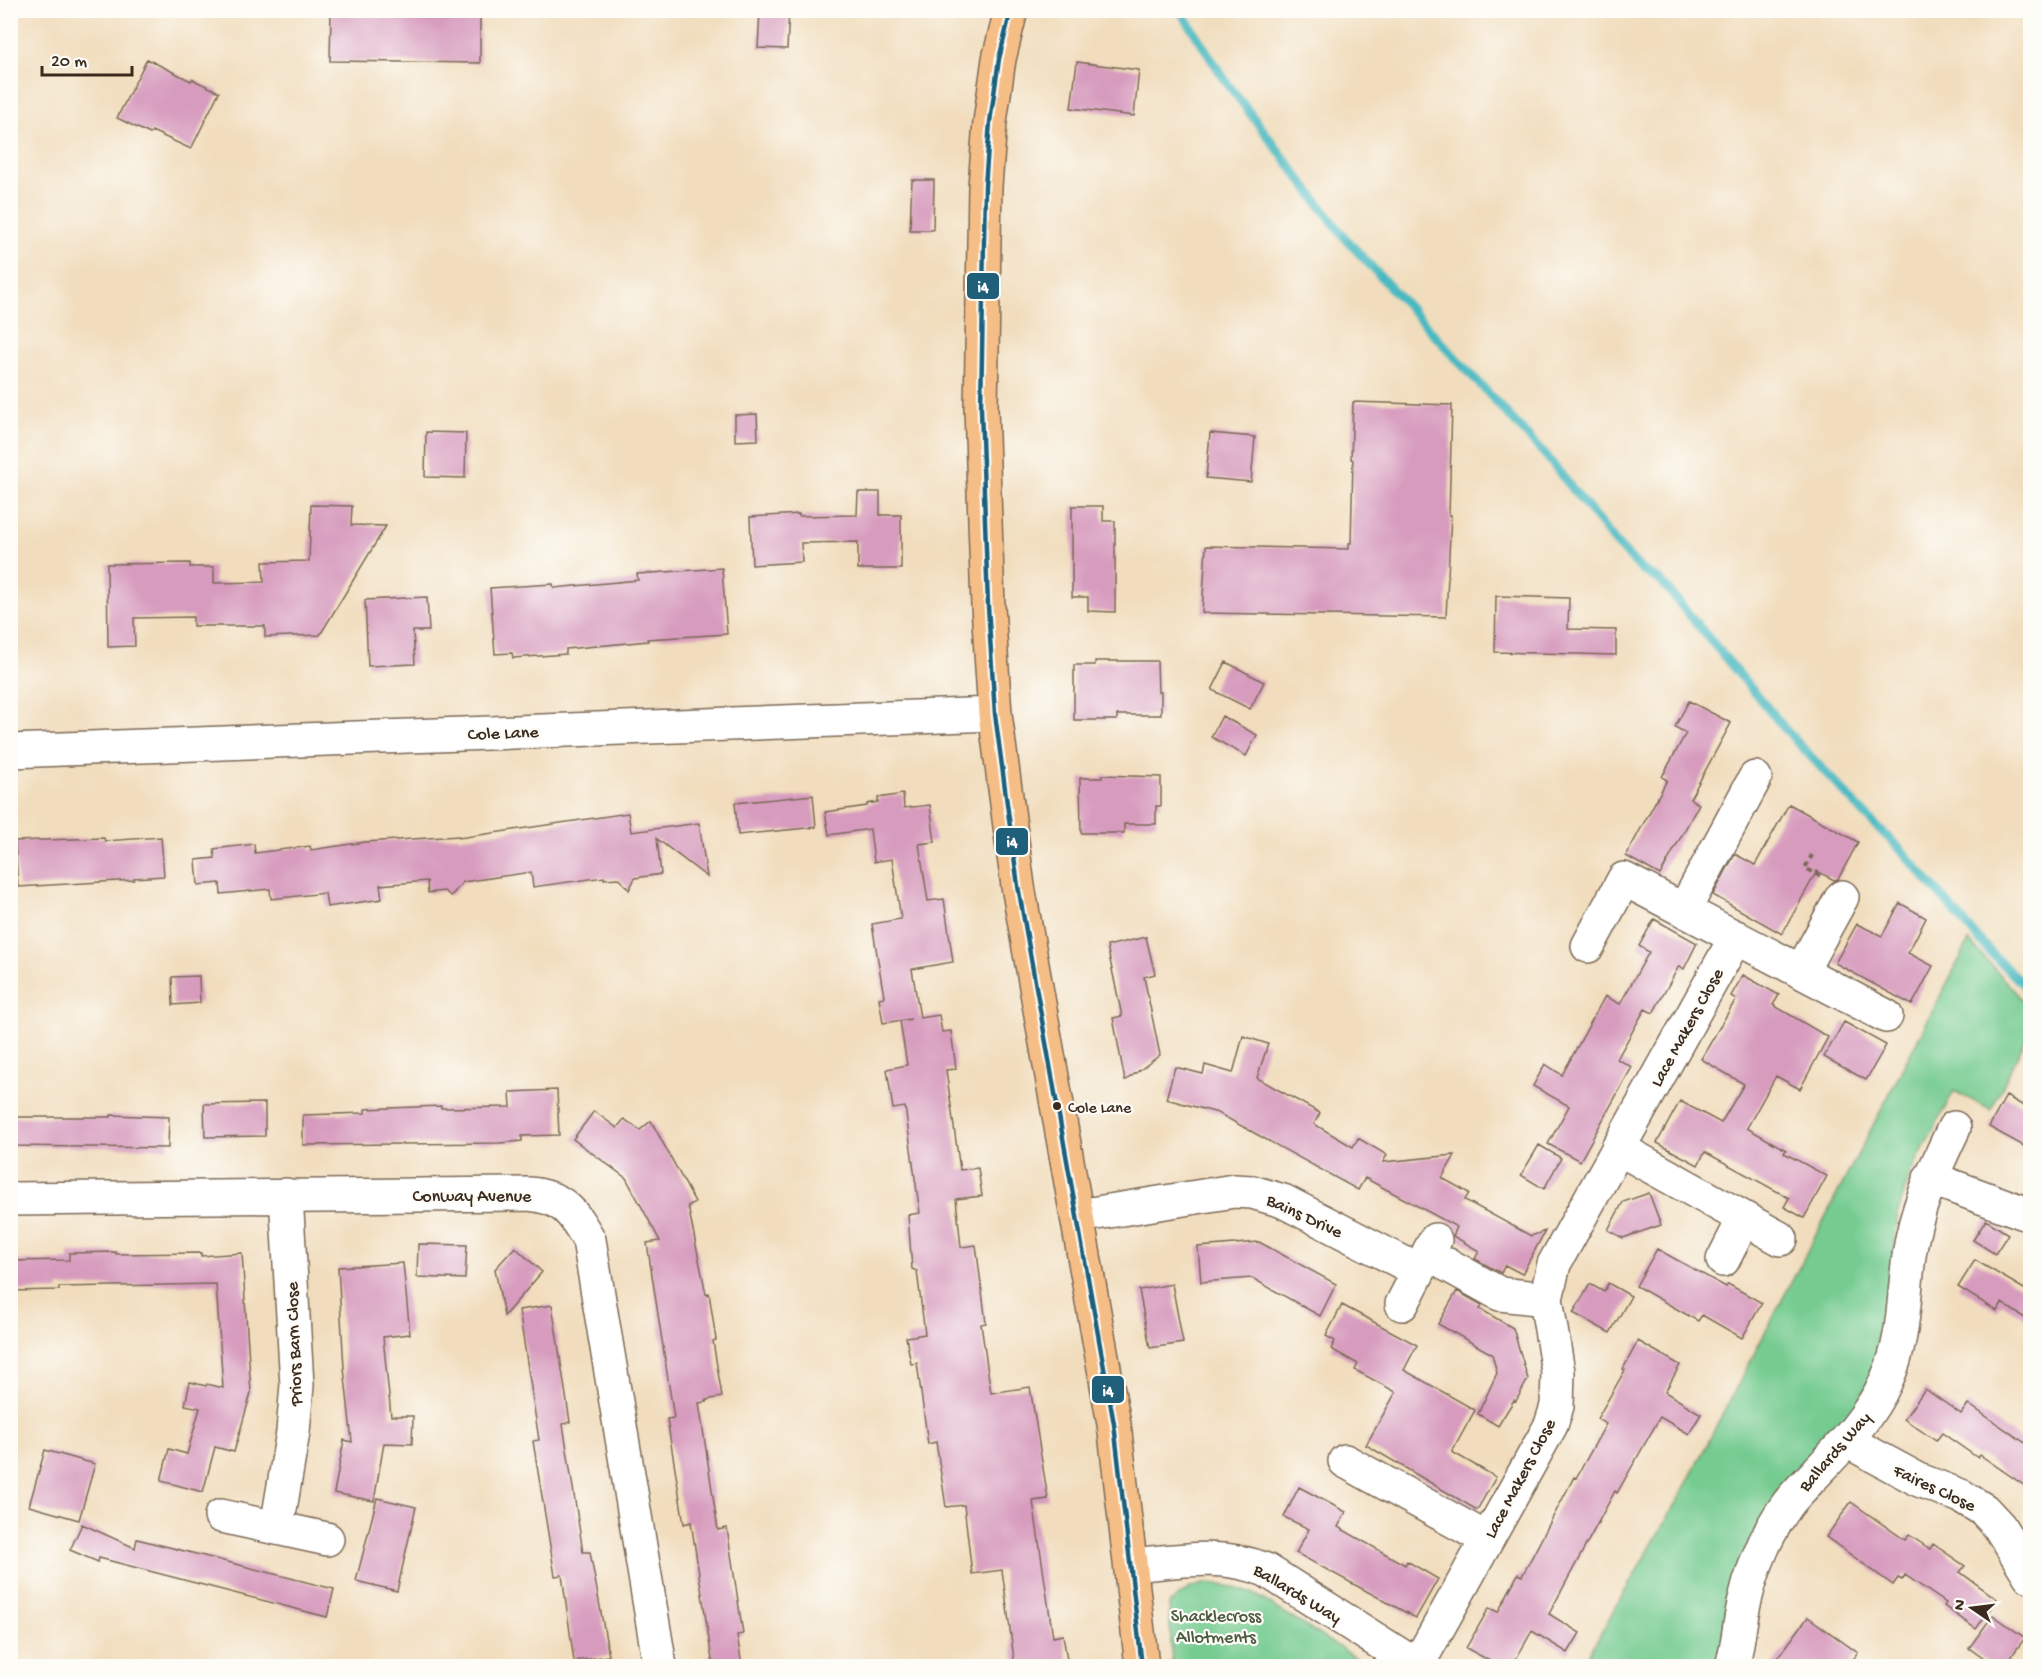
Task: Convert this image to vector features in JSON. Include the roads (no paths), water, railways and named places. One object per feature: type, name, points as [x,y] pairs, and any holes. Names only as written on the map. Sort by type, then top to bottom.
[{"type":"main road","points":[[1011,10],[999,58],[993,98],[985,197],[981,408],[988,606],[995,714],[1018,885],[1114,1424],[1142,1666]]},
{"type":"street","name":"Cole Lane","points":[[10,751],[995,714]]},
{"type":"street","points":[[1678,907],[1755,778]]},
{"type":"street","points":[[1588,946],[1624,879],[1886,1016]]},
{"type":"street","points":[[1804,973],[1842,897]]},
{"type":"street","name":"Lace Makers Close","points":[[1417,1666],[1551,1425],[1557,1406],[1558,1372],[1546,1299],[1554,1264],[1736,938]]},
{"type":"street","name":"Ballards Way","points":[[1732,1666],[1743,1605],[1754,1569],[1771,1530],[1788,1503],[1847,1442],[1871,1408],[1886,1381],[1902,1330],[1909,1256],[1918,1210],[1930,1178],[1954,1128]]},
{"type":"street","points":[[1618,1148],[1781,1239]]},
{"type":"street","points":[[1930,1178],[2031,1215]]},
{"type":"street","name":"Bains Drive","points":[[1078,1216],[1234,1191],[1252,1192],[1283,1201],[1434,1259],[1500,1294],[1546,1299]]},
{"type":"street","name":"Conway Avenue","points":[[10,1199],[286,1195],[536,1195],[567,1207],[589,1240],[660,1666]]},
{"type":"street","name":"Priors Barn Close","points":[[277,1527],[293,1432],[297,1385],[286,1195]]},
{"type":"street","points":[[1723,1260],[1744,1219]]},
{"type":"street","points":[[1402,1304],[1434,1259]]},
{"type":"street","name":"Faires Close","points":[[1847,1442],[1919,1480],[1961,1496],[1984,1510],[1999,1526],[2031,1576]]},
{"type":"street","points":[[1345,1461],[1487,1539]]},
{"type":"street","points":[[221,1516],[327,1539]]},
{"type":"street","name":"Ballards Way","points":[[1131,1565],[1207,1559],[1249,1563],[1266,1570],[1417,1666]]},
{"type":"waterway","points":[[1180,10],[1227,83],[1345,238],[1547,457],[1616,543],[1642,570],[1661,581],[1785,729],[1903,852],[1989,951],[2030,991]]},
{"type":"place","name":"Cole Lane","points":[[1057,1106]]},
{"type":"park label","name":"Shacklecross Allotments","points":[[1216,1625]]}]
